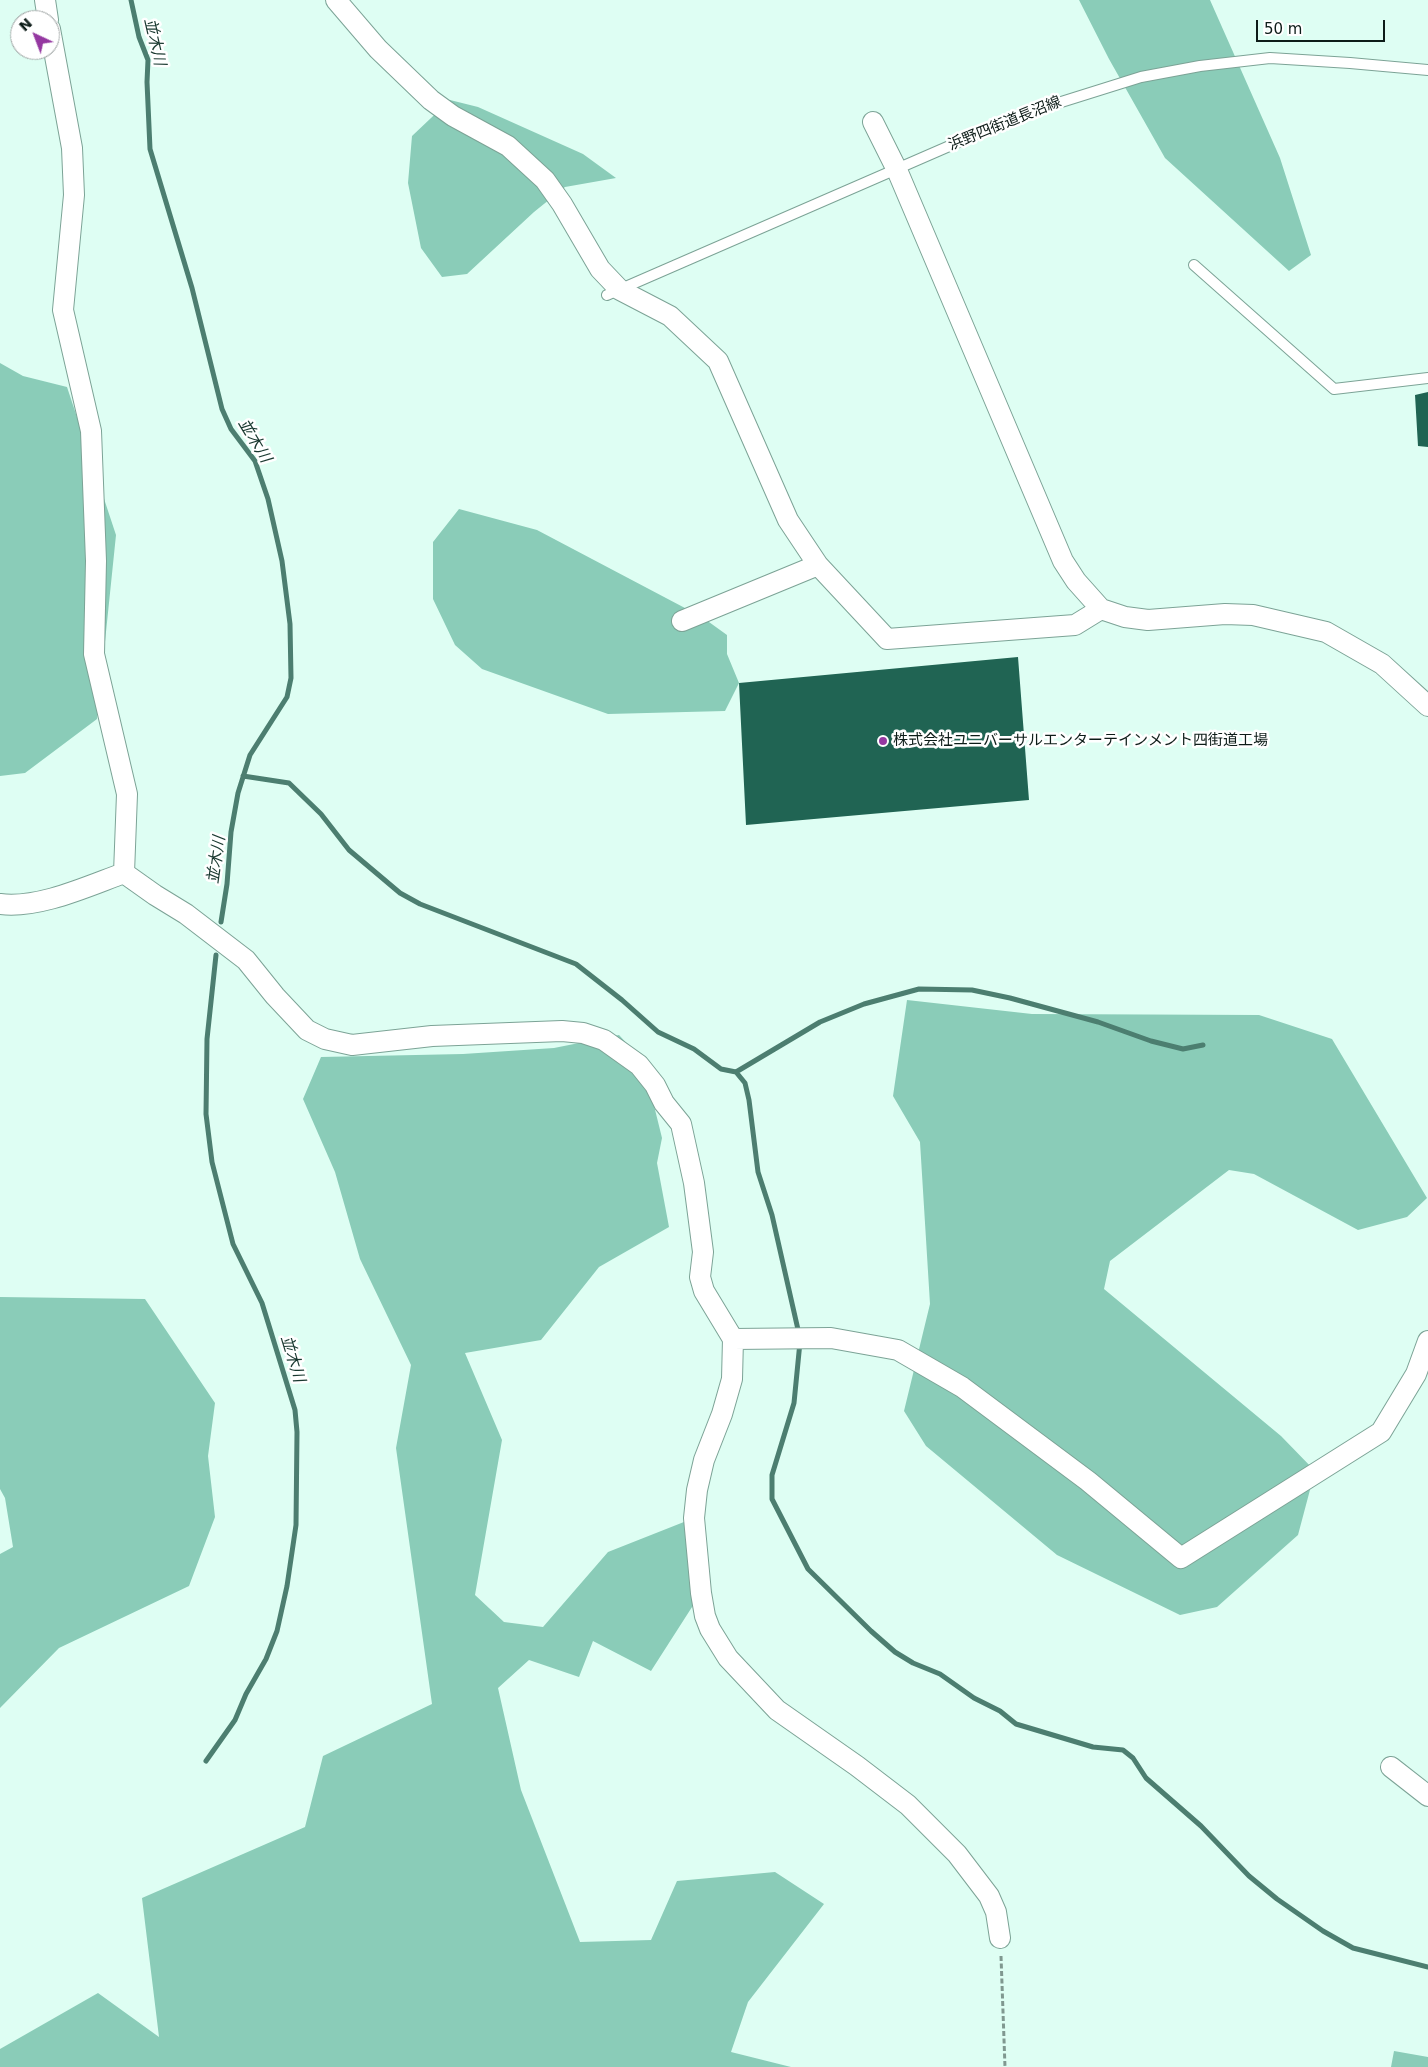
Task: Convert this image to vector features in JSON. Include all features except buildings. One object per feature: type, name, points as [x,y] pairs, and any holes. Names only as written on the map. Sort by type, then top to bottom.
[{"type":"street","points":[[336,0],[378,49],[431,100],[453,116],[508,146],[539,174],[562,204],[614,292],[670,316],[718,361],[788,520],[818,565],[887,639],[1075,625],[1101,610]]},
{"type":"street","points":[[56,60],[72,148],[74,195],[62,310],[91,431],[96,561],[94,654],[127,794],[124,873]]},
{"type":"street","points":[[873,122],[897,170],[1063,561],[1076,581],[1101,610],[1125,617],[1148,620],[1224,614],[1253,615],[1326,632],[1382,664],[1428,706]]},
{"type":"street","points":[[682,621],[818,565]]},
{"type":"street","points":[[0,904],[8,905],[49,900],[124,873]]},
{"type":"street","points":[[124,873],[186,914],[246,960],[275,996],[307,1030],[325,1039],[352,1045],[432,1036],[562,1031],[583,1033],[604,1040],[639,1065],[681,1124],[694,1183],[704,1252],[700,1277],[704,1291],[733,1339],[732,1379],[722,1414],[704,1460],[695,1508],[701,1593],[705,1616],[728,1658],[777,1710],[857,1766],[908,1805],[957,1854],[989,1896],[996,1912],[1000,1938]]},
{"type":"street","points":[[733,1339],[831,1338],[898,1350],[962,1387],[1088,1481],[1181,1558],[1381,1432],[1416,1374],[1428,1341]]},
{"type":"street","points":[[1391,1767],[1428,1796]]},
{"type":"lane","name":"浜野四街道長沼線","points":[[614,292],[1023,114],[1141,77],[1200,66],[1270,58],[1350,62],[1428,70]]},
{"type":"lane","points":[[1194,265],[1334,389],[1428,378]]},
{"type":"path","points":[[1000,1938],[1005,2067]]},
{"type":"green space","points":[[1079,0],[1210,0],[1280,158],[1311,255],[1289,271],[1165,158],[1109,59]]},
{"type":"green space","points":[[450,100],[478,107],[583,154],[616,178],[565,187],[534,212],[467,274],[442,277],[421,248],[408,183],[412,136]]},
{"type":"green space","points":[[0,363],[23,376],[67,387],[116,535],[97,719],[25,773],[0,776]]},
{"type":"green space","points":[[459,509],[537,530],[702,617],[727,635],[727,654],[739,683],[725,711],[608,714],[482,669],[455,645],[433,599],[433,542]]},
{"type":"green space","points":[[907,1000],[1032,1014],[1259,1015],[1332,1039],[1427,1198],[1407,1217],[1358,1230],[1254,1174],[1229,1170],[1110,1261],[1104,1289],[1281,1436],[1315,1471],[1298,1535],[1217,1607],[1180,1615],[1057,1555],[926,1446],[904,1411],[930,1304],[920,1142],[893,1096]]},
{"type":"green space","points":[[619,1035],[643,1061],[662,1138],[657,1163],[669,1227],[599,1267],[541,1340],[465,1353],[502,1440],[475,1595],[504,1622],[543,1627],[608,1552],[694,1518],[701,1593],[651,1671],[593,1641],[579,1677],[529,1660],[498,1688],[521,1790],[580,1942],[651,1940],[677,1881],[775,1872],[824,1904],[748,2002],[731,2052],[791,2067],[0,2067],[0,2049],[98,1993],[159,2037],[142,1898],[305,1827],[323,1756],[432,1704],[396,1448],[411,1365],[360,1259],[335,1172],[303,1099],[321,1057],[463,1054],[554,1048]]},
{"type":"green space","points":[[0,1297],[145,1299],[215,1403],[208,1456],[215,1517],[189,1586],[59,1648],[0,1708],[0,1554],[13,1547],[5,1498],[0,1489]]},
{"type":"green space","points":[[1394,2051],[1428,2057],[1428,2067],[1391,2067]]},
{"type":"waterway","name":"並木川","points":[[131,0],[139,37],[148,60],[150,149],[192,288],[222,409],[231,429],[255,461],[268,499],[282,561],[290,624],[291,678],[287,697],[250,755],[238,793],[231,832],[227,884],[221,922]]},
{"type":"waterway","points":[[243,776],[289,783],[321,814],[349,850],[400,893],[420,904],[576,964],[622,1000],[658,1032],[694,1049],[721,1069],[736,1072],[820,1022],[864,1004],[919,989],[972,990],[1010,998],[1098,1022],[1151,1041],[1183,1049],[1203,1045]]},
{"type":"waterway","name":"並木川","points":[[206,1761],[235,1720],[246,1694],[266,1659],[277,1631],[287,1586],[296,1525],[297,1432],[295,1410],[262,1303],[233,1244],[212,1162],[206,1114],[207,1039],[216,955]]},
{"type":"waterway","points":[[736,1072],[745,1083],[749,1100],[758,1172],[772,1215],[799,1334]]},
{"type":"waterway","points":[[800,1342],[794,1403],[772,1475],[772,1499],[808,1569],[895,1652],[913,1663],[940,1674],[974,1698],[1000,1711],[1016,1724],[1093,1747],[1123,1750],[1133,1758],[1146,1778],[1201,1826],[1249,1876],[1277,1899],[1323,1931],[1353,1948],[1428,1967]]},
{"type":"place","name":"株式会社ユニバーサルエンターテインメント四街道工場","points":[[883,741]]}]
